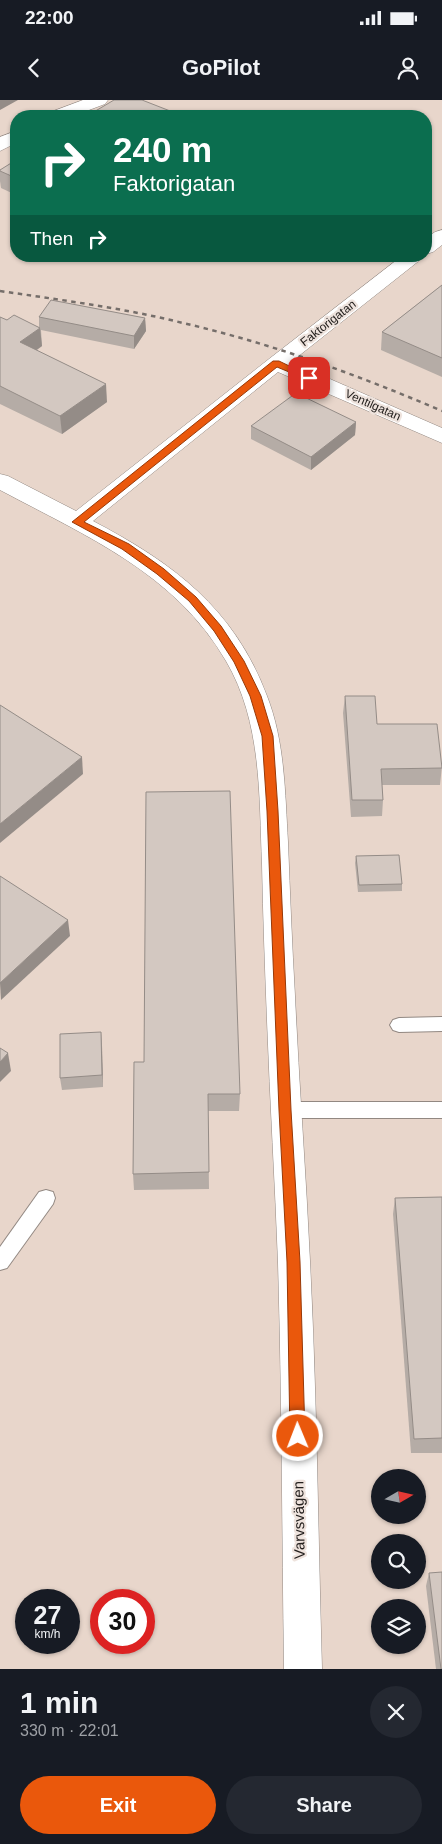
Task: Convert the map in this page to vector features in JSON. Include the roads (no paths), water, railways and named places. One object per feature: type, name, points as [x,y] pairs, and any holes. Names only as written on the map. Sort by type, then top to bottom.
[{"type":"street","points":[[73,110],[99,100]]},
{"type":"street","name":"Faktorigatan","points":[[77,522],[276,363],[407,262]]},
{"type":"street","name":"Ventilgatan","points":[[276,363],[442,436]]},
{"type":"street","name":"Varvsvägen","points":[[0,481],[125,547],[161,571],[193,599],[218,629],[239,661],[256,696],[267,736],[272,802],[285,1110],[294,1262],[303,1669]]},
{"type":"lane","points":[[399,1025],[442,1024]]},
{"type":"lane","points":[[285,1110],[442,1110]]},
{"type":"lane","points":[[0,1262],[46,1198]]},
{"type":"railway","points":[[0,291],[115,309],[217,331],[315,361],[442,411]]}]
